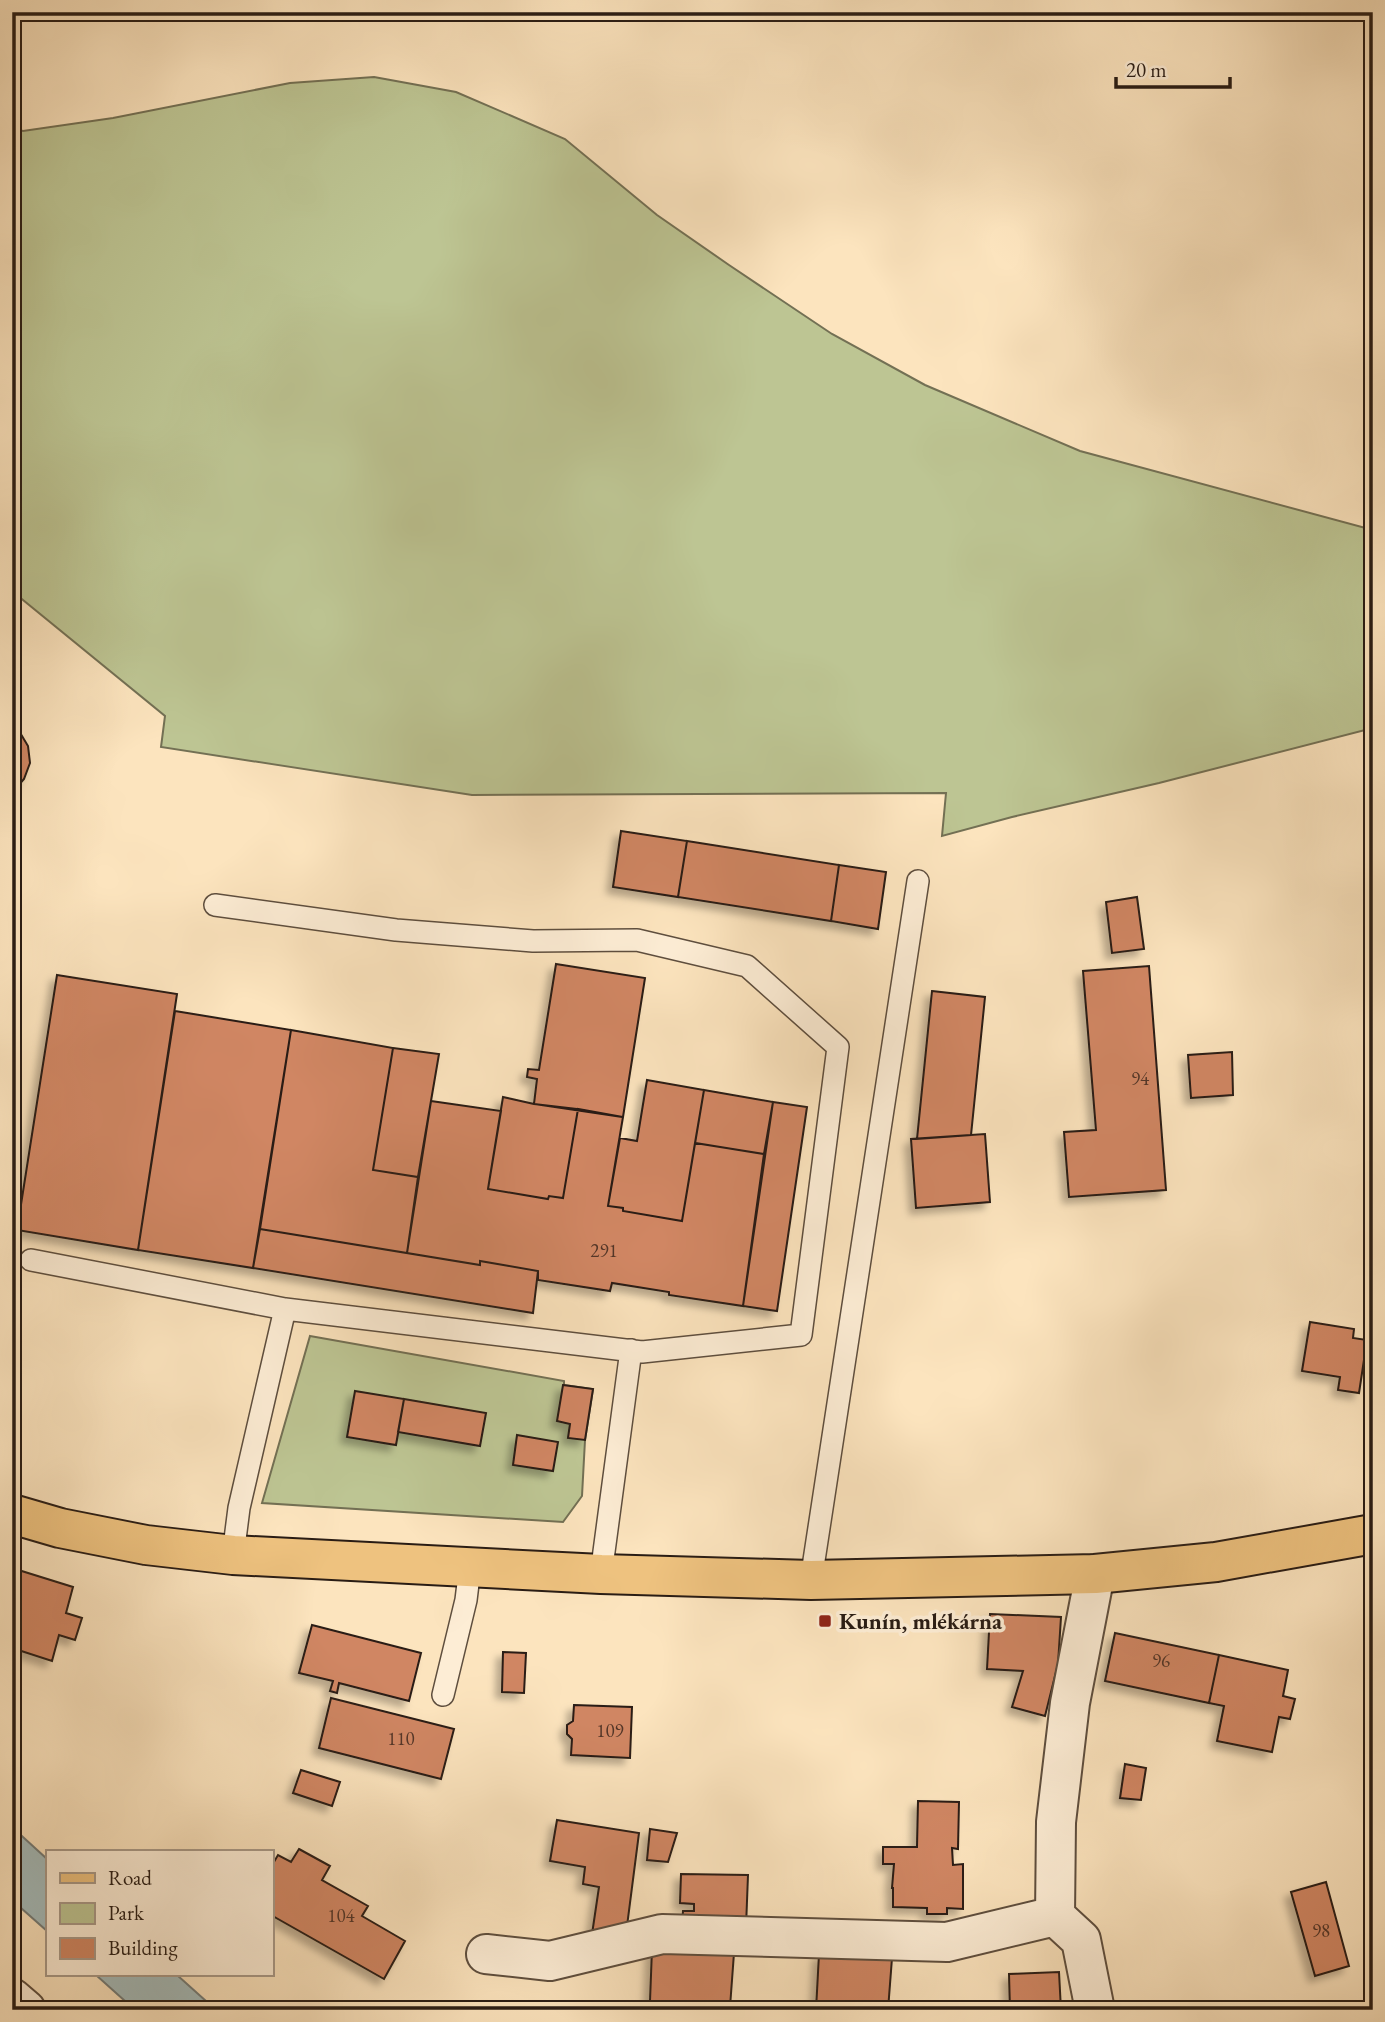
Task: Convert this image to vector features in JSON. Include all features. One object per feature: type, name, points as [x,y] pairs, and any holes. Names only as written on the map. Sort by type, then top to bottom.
[{"type":"main road","points":[[12,1514],[60,1528],[146,1545],[233,1555],[601,1574],[811,1580],[1095,1574],[1216,1562],[1373,1534]]},
{"type":"street","points":[[1095,1574],[1065,1742],[1056,1822],[1055,1916],[1081,1940],[1095,2010]]},
{"type":"street","points":[[486,1954],[550,1961],[662,1934],[947,1942],[1055,1916]]},
{"type":"street","points":[[12,1998],[26,2010]]},
{"type":"lane","points":[[811,1580],[918,881]]},
{"type":"lane","points":[[31,1260],[285,1309],[642,1352],[800,1335],[838,1047],[747,966],[637,940],[533,941],[396,930],[215,905]]},
{"type":"lane","points":[[233,1555],[239,1508],[285,1309]]},
{"type":"lane","points":[[601,1574],[631,1350]]},
{"type":"lane","points":[[443,1695],[466,1600],[470,1567]]},
{"type":"green space","points":[[374,77],[456,92],[565,139],[657,215],[729,265],[832,334],[925,385],[1080,451],[1373,530],[1373,728],[942,836],[946,793],[472,795],[161,747],[165,716],[12,591],[12,128],[23,131],[113,118],[290,83]]},
{"type":"green space","points":[[310,1336],[564,1381],[564,1385],[593,1389],[585,1440],[582,1496],[563,1522],[262,1503]]},
{"type":"water","points":[[12,1827],[46,1858],[46,1930],[12,1900]]},
{"type":"water","points":[[97,1976],[178,1976],[216,2010],[135,2010]]},
{"type":"building","points":[[12,726],[19,731],[28,746],[30,763],[24,779],[12,793]]},
{"type":"building","points":[[621,831],[687,841],[678,897],[613,887]]},
{"type":"building","points":[[687,841],[839,865],[831,921],[678,897]]},
{"type":"building","points":[[839,865],[886,872],[878,929],[831,921]]},
{"type":"building","points":[[1137,897],[1144,949],[1112,953],[1106,902]]},
{"type":"building","points":[[556,964],[645,978],[623,1117],[534,1104],[537,1079],[527,1077],[528,1069],[539,1070]]},
{"type":"building","points":[[1149,966],[1166,1190],[1069,1197],[1064,1132],[1096,1130],[1083,971]]},
{"type":"building","points":[[57,975],[177,994],[138,1250],[17,1230]]},
{"type":"building","points":[[932,991],[985,997],[971,1135],[917,1139]]},
{"type":"building","points":[[175,1011],[291,1030],[253,1268],[138,1250]]},
{"type":"building","points":[[291,1030],[393,1048],[373,1170],[418,1177],[407,1253],[260,1229]]},
{"type":"building","points":[[393,1048],[439,1054],[418,1177],[373,1170]]},
{"type":"building","points":[[1232,1052],[1233,1095],[1191,1098],[1188,1055]]},
{"type":"building","points":[[647,1080],[704,1090],[682,1221],[608,1206],[620,1138],[637,1141]]},
{"type":"building","points":[[704,1090],[773,1102],[764,1154],[695,1143]]},
{"type":"building","points":[[503,1097],[578,1109],[563,1198],[549,1196],[548,1199],[488,1189]]},
{"type":"building","points":[[431,1101],[501,1111],[488,1189],[548,1199],[549,1196],[563,1198],[578,1109],[623,1117],[608,1206],[682,1221],[695,1143],[764,1154],[743,1306],[612,1283],[610,1291],[538,1280],[538,1271],[407,1253]]},
{"type":"building","points":[[773,1102],[807,1107],[777,1311],[743,1306]]},
{"type":"building","points":[[985,1134],[990,1202],[916,1208],[911,1139]]},
{"type":"building","points":[[260,1229],[480,1265],[480,1261],[538,1271],[533,1313],[253,1268]]},
{"type":"building","points":[[1310,1322],[1354,1329],[1353,1338],[1367,1340],[1359,1393],[1338,1390],[1340,1377],[1302,1371]]},
{"type":"building","points":[[563,1385],[593,1389],[585,1440],[568,1438],[570,1424],[557,1421]]},
{"type":"building","points":[[355,1391],[404,1399],[396,1445],[347,1437]]},
{"type":"building","points":[[404,1399],[486,1413],[480,1446],[398,1432]]},
{"type":"building","points":[[517,1435],[558,1442],[553,1471],[513,1465]]},
{"type":"building","points":[[12,1568],[73,1587],[66,1613],[82,1618],[75,1640],[59,1635],[52,1661],[12,1648]]},
{"type":"building","points":[[990,1614],[1061,1617],[1058,1664],[1045,1716],[1012,1707],[1023,1671],[987,1669]]},
{"type":"building","points":[[312,1625],[421,1653],[409,1701],[339,1683],[337,1693],[330,1691],[333,1681],[299,1673]]},
{"type":"building","points":[[1115,1633],[1219,1655],[1209,1703],[1105,1681]]},
{"type":"building","points":[[503,1652],[526,1653],[524,1693],[502,1692]]},
{"type":"building","points":[[1219,1655],[1288,1670],[1283,1696],[1295,1699],[1290,1719],[1279,1717],[1272,1752],[1217,1741],[1224,1706],[1209,1703]]},
{"type":"building","points":[[331,1698],[454,1729],[441,1779],[319,1748]]},
{"type":"building","points":[[574,1705],[632,1707],[630,1758],[571,1755],[572,1739],[567,1734],[567,1725],[573,1721]]},
{"type":"building","points":[[1125,1764],[1146,1768],[1141,1800],[1120,1798]]},
{"type":"building","points":[[301,1770],[340,1782],[332,1806],[293,1793]]},
{"type":"building","points":[[918,1801],[959,1802],[958,1849],[952,1848],[953,1865],[963,1864],[963,1909],[947,1908],[947,1914],[927,1914],[927,1908],[893,1907],[894,1864],[883,1864],[883,1847],[917,1847]]},
{"type":"building","points":[[557,1820],[639,1833],[626,1934],[591,1941],[599,1887],[583,1884],[585,1867],[550,1861]]},
{"type":"building","points":[[650,1829],[677,1833],[668,1862],[647,1860]]},
{"type":"building","points":[[299,1849],[330,1866],[322,1880],[368,1906],[362,1916],[405,1941],[384,1979],[273,1916],[273,1864],[278,1855],[291,1862]]},
{"type":"building","points":[[681,1874],[748,1875],[746,1927],[682,1926],[683,1911],[694,1911],[694,1904],[680,1903]]},
{"type":"building","points":[[1326,1882],[1349,1966],[1315,1976],[1291,1892]]},
{"type":"building","points":[[652,1949],[734,1953],[730,2007],[725,2007],[725,2010],[696,2010],[697,2004],[650,2001]]},
{"type":"building","points":[[819,1954],[892,1958],[888,2010],[816,2010]]},
{"type":"building","points":[[1059,1972],[1061,2010],[1010,2010],[1009,1974]]},
{"type":"place","name":"Kunín, mlékárna","points":[[825,1621]]}]
